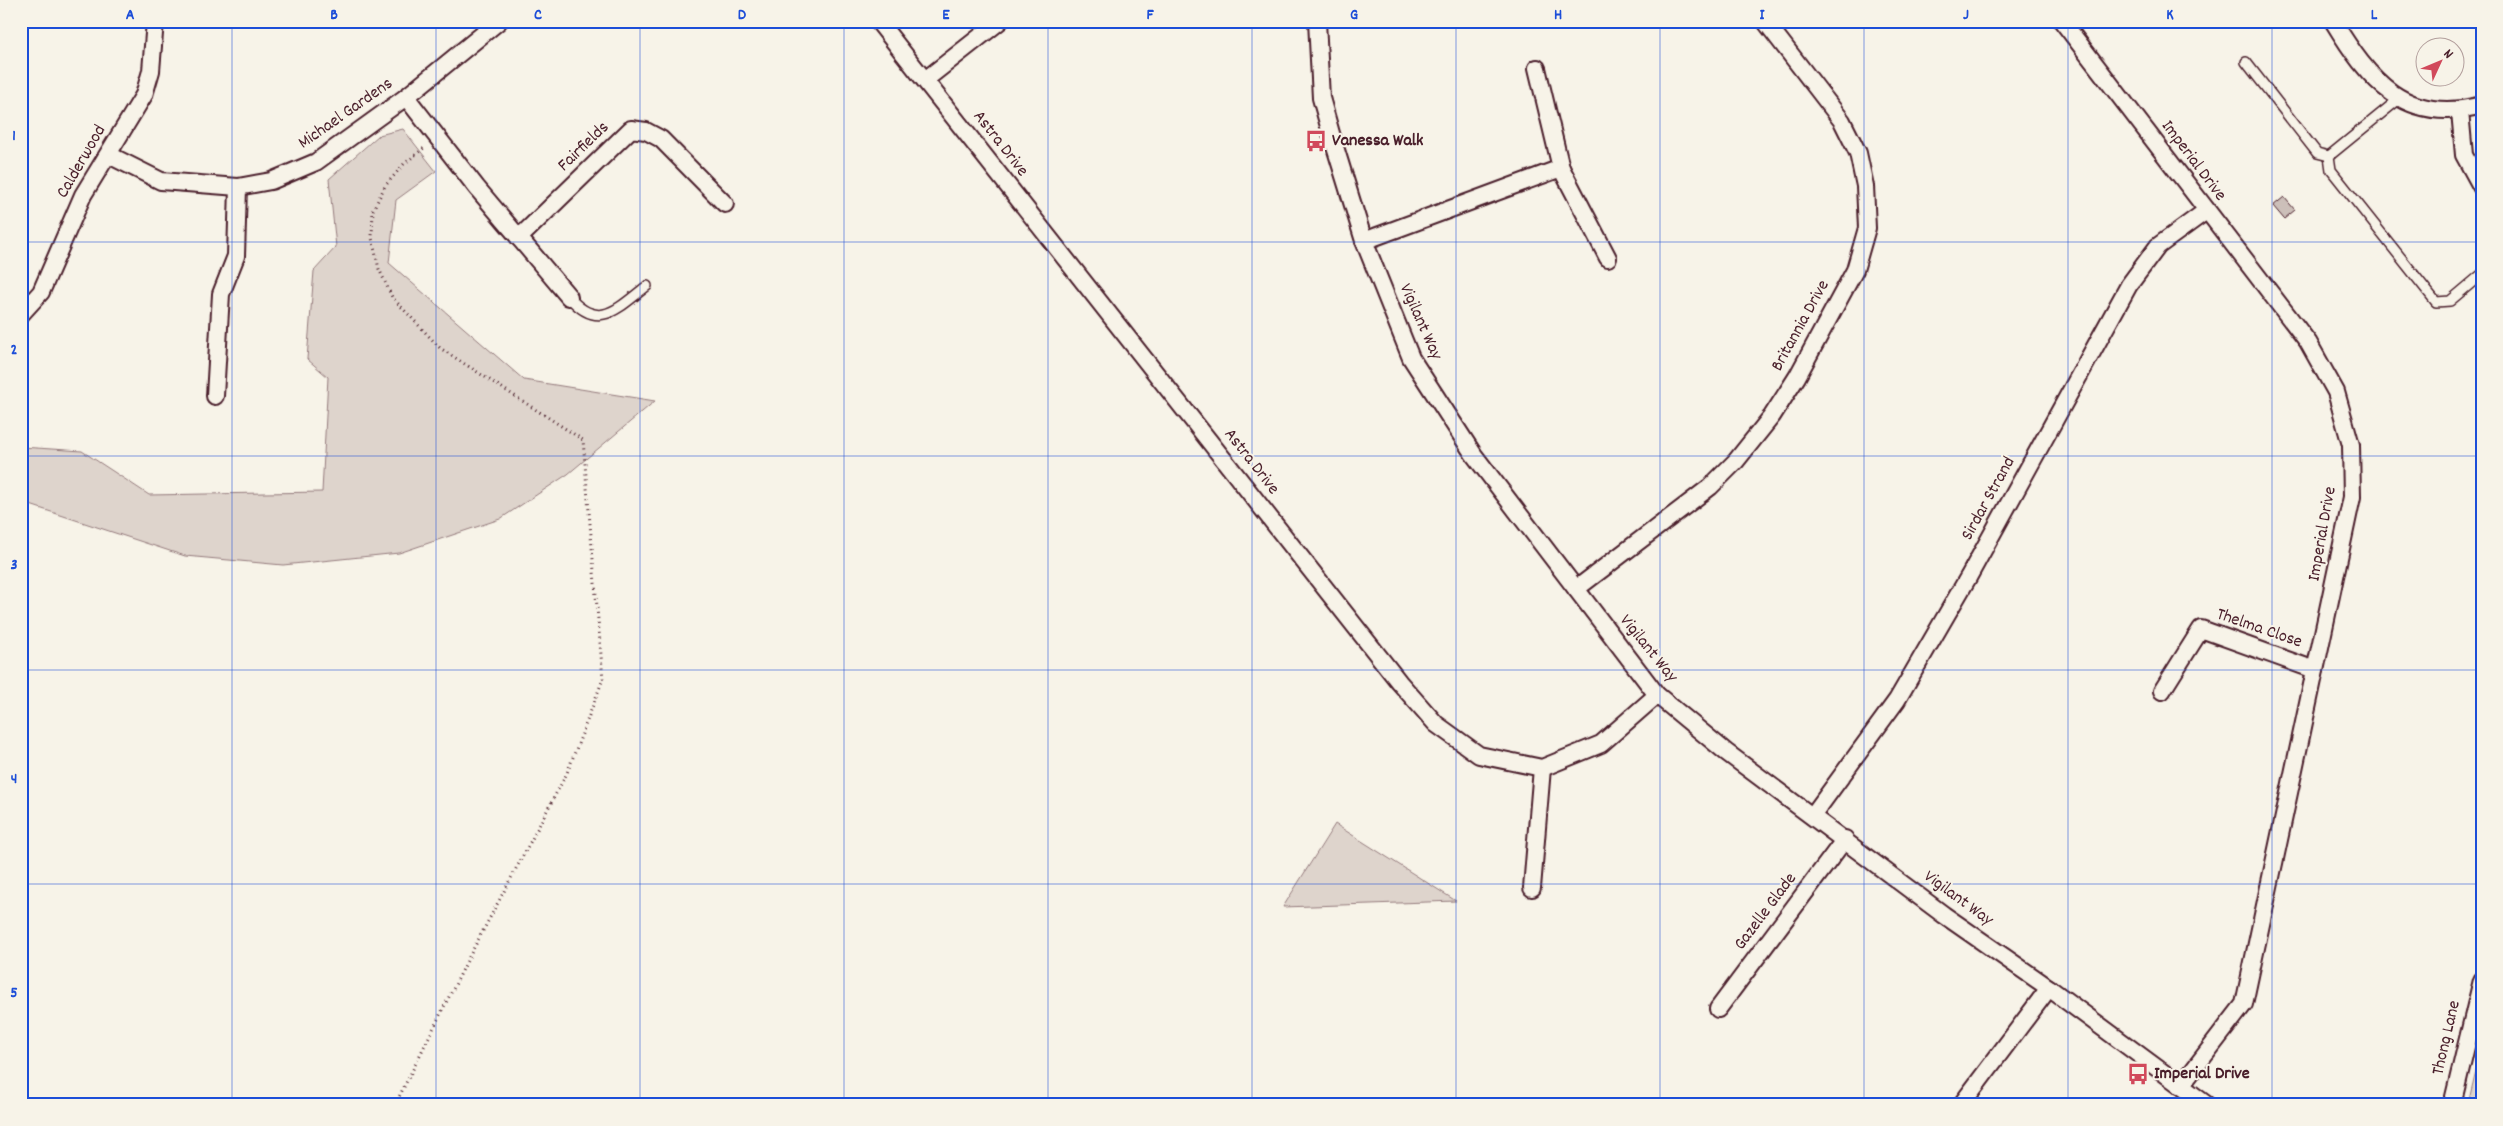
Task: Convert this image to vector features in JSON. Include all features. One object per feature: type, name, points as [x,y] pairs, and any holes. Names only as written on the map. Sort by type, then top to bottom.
[{"type":"street","name":"Calderwood","points":[[21,314],[31,306],[43,289],[84,195],[144,95],[151,71],[155,21]]},
{"type":"street","name":"Michael Gardens","points":[[109,156],[162,180],[238,187],[271,181],[316,162],[406,96],[498,21]]},
{"type":"street","name":"Astra Drive","points":[[878,21],[1399,682],[1436,724],[1479,755],[1542,768]]},
{"type":"street","points":[[924,80],[1000,21]]},
{"type":"street","name":"Vigilant Way","points":[[1317,21],[1321,98],[1364,241],[1412,358],[1474,455],[1657,695],[1726,752],[1813,815],[1944,915],[2049,988],[2207,1105]]},
{"type":"street","name":"Britannia Drive","points":[[1576,590],[1710,487],[1736,461],[1772,416],[1797,378],[1855,270],[1867,228],[1865,186],[1858,153],[1842,121],[1765,21]]},
{"type":"street","name":"Imperial Drive","points":[[2062,21],[2308,342],[2336,392],[2351,446],[2352,497],[2342,554],[2315,670],[2244,1004],[2181,1086]]},
{"type":"street","points":[[2333,21],[2359,62],[2384,88],[2399,99],[2421,106],[2460,111],[2482,105]]},
{"type":"street","points":[[1537,68],[1561,168],[1608,258]]},
{"type":"street","points":[[406,96],[568,297]]},
{"type":"street","points":[[2460,111],[2464,155],[2482,188]]},
{"type":"street","name":"Fairfields","points":[[519,238],[631,129],[646,131],[661,139],[725,204]]},
{"type":"street","points":[[1364,241],[1561,168]]},
{"type":"street","points":[[215,396],[221,294],[236,256],[238,187]]},
{"type":"street","name":"Sirdar Strand","points":[[1813,815],[1897,700],[1973,568],[2128,285],[2158,246],[2206,211]]},
{"type":"street","name":"Thelma Close","points":[[2162,691],[2201,629],[2315,670]]},
{"type":"street","points":[[1532,888],[1542,768],[1601,744],[1657,695]]},
{"type":"street","name":"Gazelle Glade","points":[[1718,1009],[1845,839]]},
{"type":"street","name":"Thong Lane","points":[[2452,1105],[2482,980]]},
{"type":"street","points":[[1961,1105],[2049,988]]},
{"type":"lane","points":[[2246,62],[2317,153],[2329,156]]},
{"type":"lane","points":[[2329,156],[2399,99]]},
{"type":"lane","points":[[2329,156],[2331,170],[2436,302],[2450,301],[2482,274]]},
{"type":"lane","points":[[568,297],[580,310],[595,316],[614,311],[647,286]]},
{"type":"path","points":[[395,1105],[469,957],[566,773],[603,679],[583,440],[440,348],[392,297],[379,269],[372,238],[374,210],[385,186],[404,164],[438,136]]},
{"type":"shaded area","points":[[403,129],[436,171],[396,200],[389,263],[524,380],[655,401],[568,474],[500,519],[399,553],[283,565],[185,556],[21,502],[21,447],[82,451],[149,495],[322,492],[328,377],[307,359],[314,271],[336,247],[329,179],[379,135]]},
{"type":"shaded area","points":[[1335,824],[1456,901],[1283,907]]},
{"type":"shaded area","points":[[2482,1045],[2482,1105],[2468,1105],[2469,1100]]},
{"type":"building","points":[[2284,197],[2295,210],[2284,219],[2273,206]]},
{"type":"place","name":"Vanessa Walk","points":[[1316,141]]},
{"type":"place","name":"Imperial Drive","points":[[2138,1074]]}]
